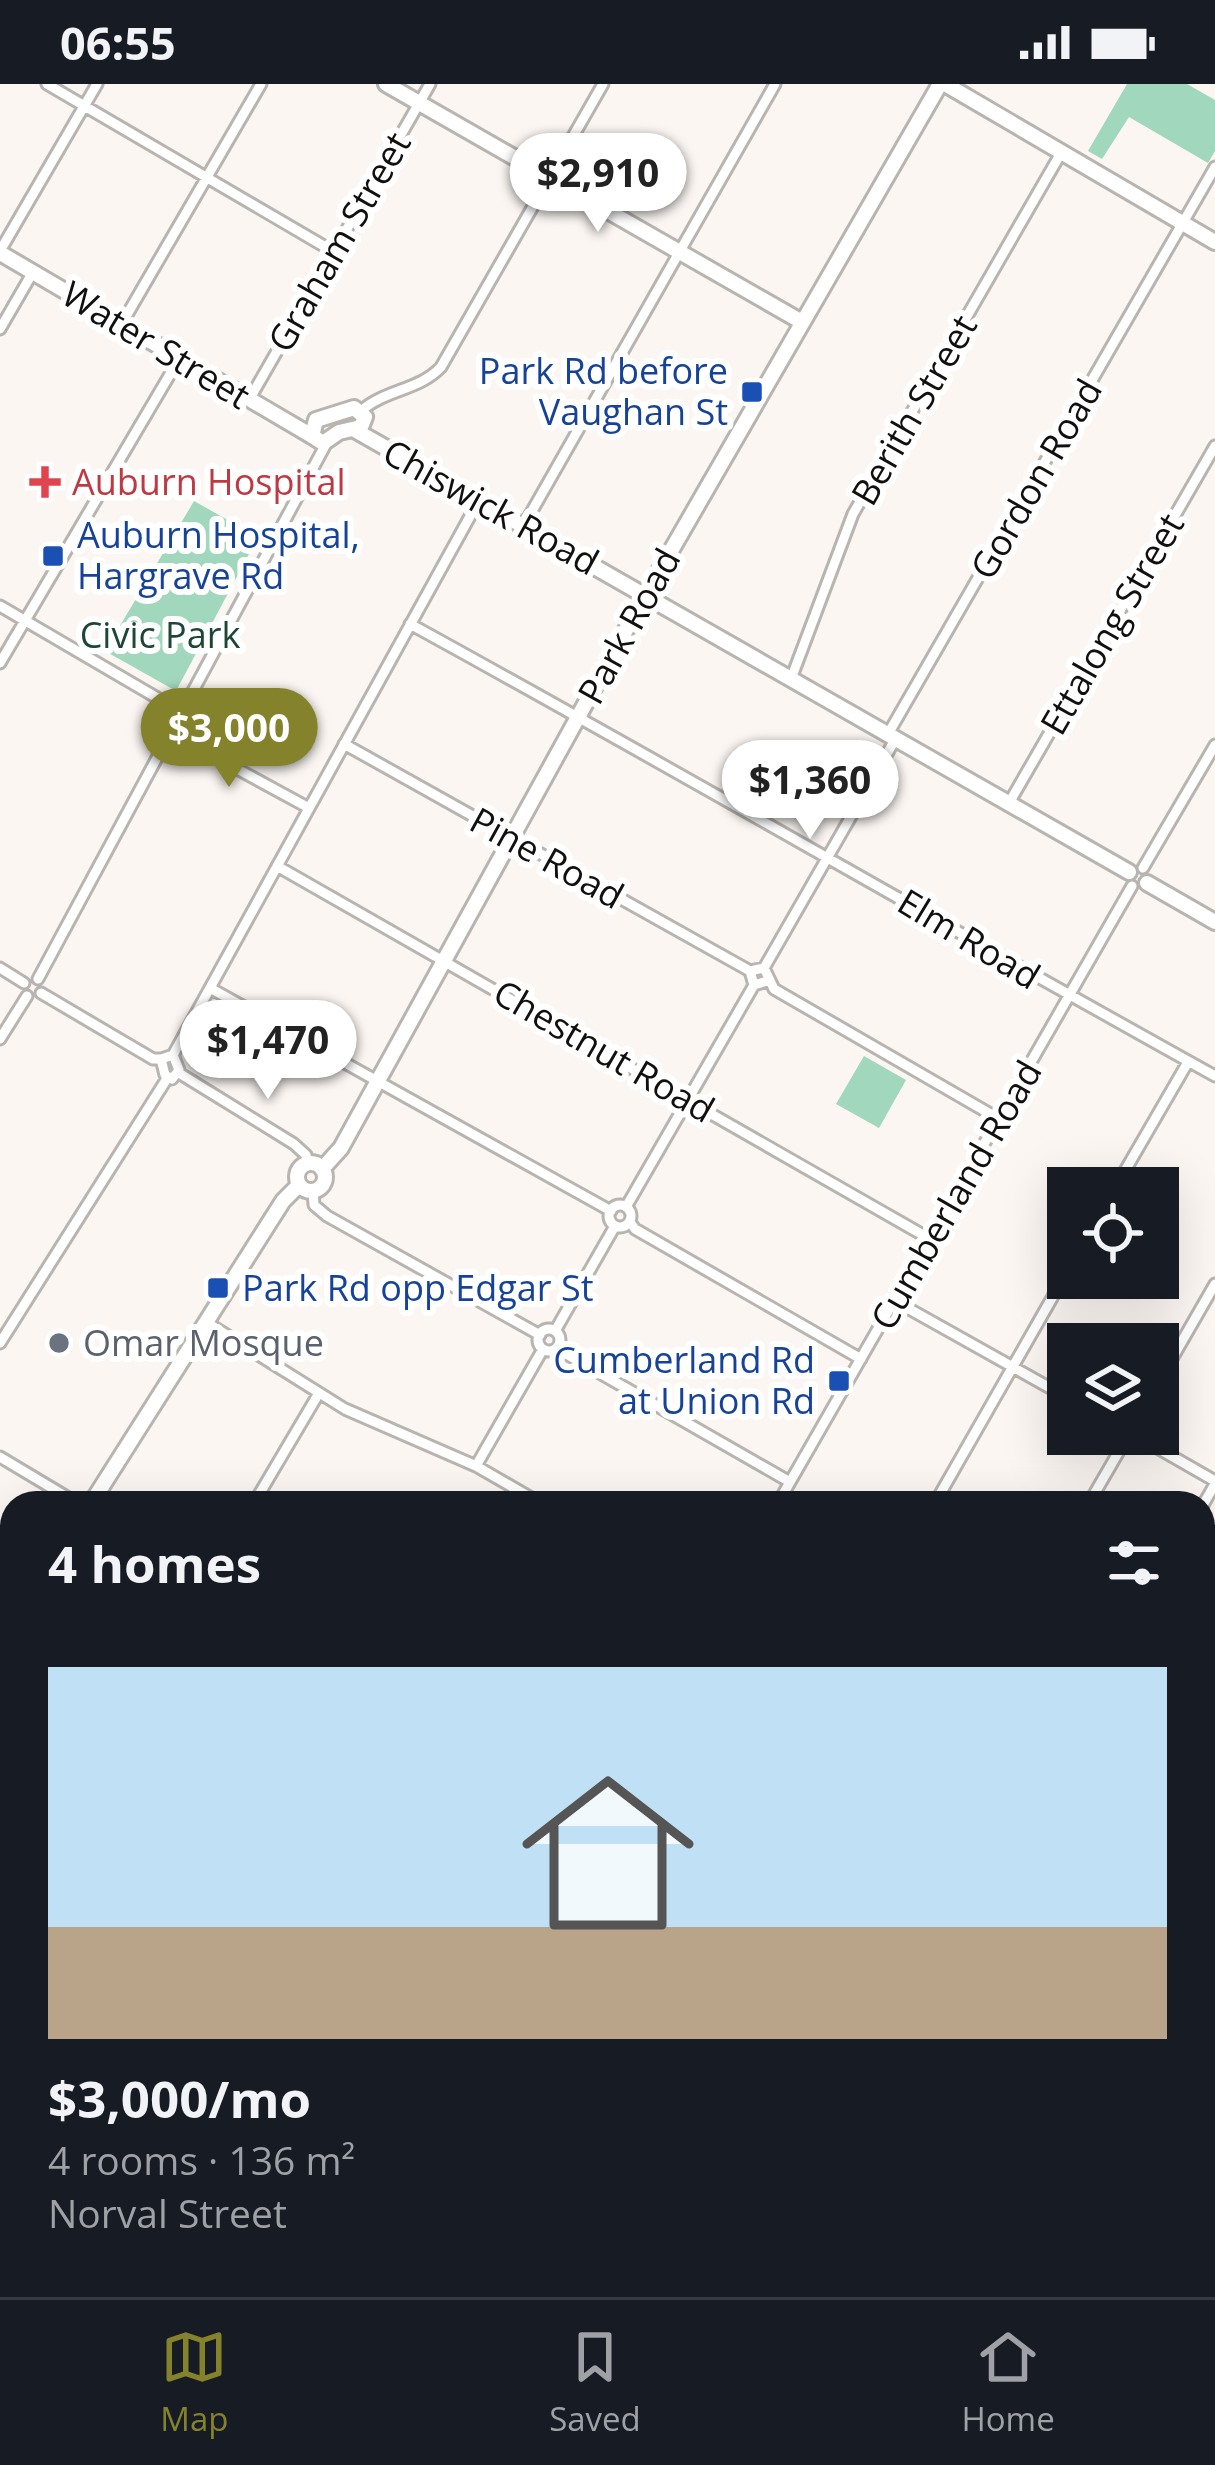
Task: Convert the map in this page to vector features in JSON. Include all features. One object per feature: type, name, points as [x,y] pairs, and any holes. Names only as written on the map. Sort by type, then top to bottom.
[{"type":"street","points":[[47,84],[334,252]]},
{"type":"street","points":[[0,252],[97,84]]},
{"type":"street","points":[[122,325],[261,84]]},
{"type":"street","points":[[386,84],[802,322]]},
{"type":"street","name":"Graham Street","points":[[249,400],[430,84]]},
{"type":"street","points":[[312,436],[311,428],[320,418],[346,408],[361,411],[438,371],[603,84]]},
{"type":"street","points":[[524,525],[775,84]]},
{"type":"street","points":[[943,84],[1215,242]]},
{"type":"street","name":"Park Road","points":[[315,1166],[341,1148],[645,595],[943,84]]},
{"type":"street","name":"Berith Street","points":[[791,679],[853,514],[1061,153]]},
{"type":"street","name":"Gordon Road","points":[[764,968],[1215,167]]},
{"type":"street","name":"Water Street","points":[[0,252],[327,442]]},
{"type":"street","points":[[0,329],[33,272]]},
{"type":"street","points":[[0,663],[179,359]]},
{"type":"street","points":[[0,968],[24,982],[38,979],[327,442],[363,424],[361,411]]},
{"type":"street","name":"Chiswick Road","points":[[353,429],[1215,922]]},
{"type":"street","name":"Ettalong Street","points":[[1009,803],[1215,446]]},
{"type":"street","points":[[41,993],[153,1059],[167,1057],[210,988],[479,500]]},
{"type":"street","points":[[0,606],[183,713]]},
{"type":"street","name":"Elm Road","points":[[410,624],[1215,1076]]},
{"type":"street","points":[[171,733],[308,808]]},
{"type":"street","name":"Pine Road","points":[[344,744],[750,971]]},
{"type":"street","name":"Cumberland Road","points":[[785,1491],[1215,745]]},
{"type":"street","name":"Chestnut Road","points":[[277,866],[930,1239]]},
{"type":"street","points":[[754,985],[750,971],[764,968],[774,988],[999,1119]]},
{"type":"street","points":[[27,996],[41,993],[38,979]]},
{"type":"street","points":[[626,1207],[754,985],[767,981]]},
{"type":"street","points":[[0,1039],[27,996],[24,982]]},
{"type":"street","points":[[210,988],[611,1211]]},
{"type":"street","points":[[100,1491],[283,1201],[324,1183],[294,1144],[173,1075],[167,1057]]},
{"type":"street","points":[[1127,1167],[1188,1062]]},
{"type":"street","points":[[0,1343],[173,1075]]},
{"type":"street","points":[[315,1166],[298,1172],[314,1205],[327,1216],[540,1335],[543,1349],[476,1466]]},
{"type":"street","points":[[619,1205],[626,1207],[632,1215],[630,1222],[615,1226],[611,1211],[619,1205]]},
{"type":"street","points":[[630,1222],[861,1359]]},
{"type":"street","points":[[615,1226],[555,1331],[562,1352],[790,1482]]},
{"type":"street","points":[[1179,1347],[1215,1284]]},
{"type":"street","points":[[942,1491],[1051,1299]]},
{"type":"street","points":[[895,1301],[1047,1387]]},
{"type":"street","points":[[206,1322],[374,1424],[476,1466],[519,1491]]},
{"type":"street","points":[[540,1335],[548,1329],[555,1331]]},
{"type":"street","points":[[543,1349],[559,1346]]},
{"type":"street","points":[[261,1491],[319,1393]]},
{"type":"street","points":[[1097,1491],[1119,1455]]},
{"type":"street","points":[[1167,1455],[1215,1483]]},
{"type":"street","points":[[0,1457],[58,1491]]},
{"type":"green space","points":[[1127,84],[1187,84],[1215,100],[1215,151],[1208,163],[1129,117],[1102,159],[1088,151]]},
{"type":"green space","name":"Civic Park","points":[[194,501],[258,537],[176,691],[105,651]]},
{"type":"green space","points":[[864,1056],[906,1080],[879,1128],[836,1104]]},
{"type":"place","name":"Park Rd before Vaughan St","points":[[752,392]]},
{"type":"place","name":"Auburn Hospital","points":[[45,482]]},
{"type":"place","name":"Auburn Hospital, Hargrave Rd","points":[[53,556]]},
{"type":"place","name":"Park Rd opp Edgar St","points":[[218,1288]]},
{"type":"place","name":"Omar Mosque","points":[[59,1343]]},
{"type":"place","name":"Cumberland Rd at Union Rd","points":[[839,1381]]}]
